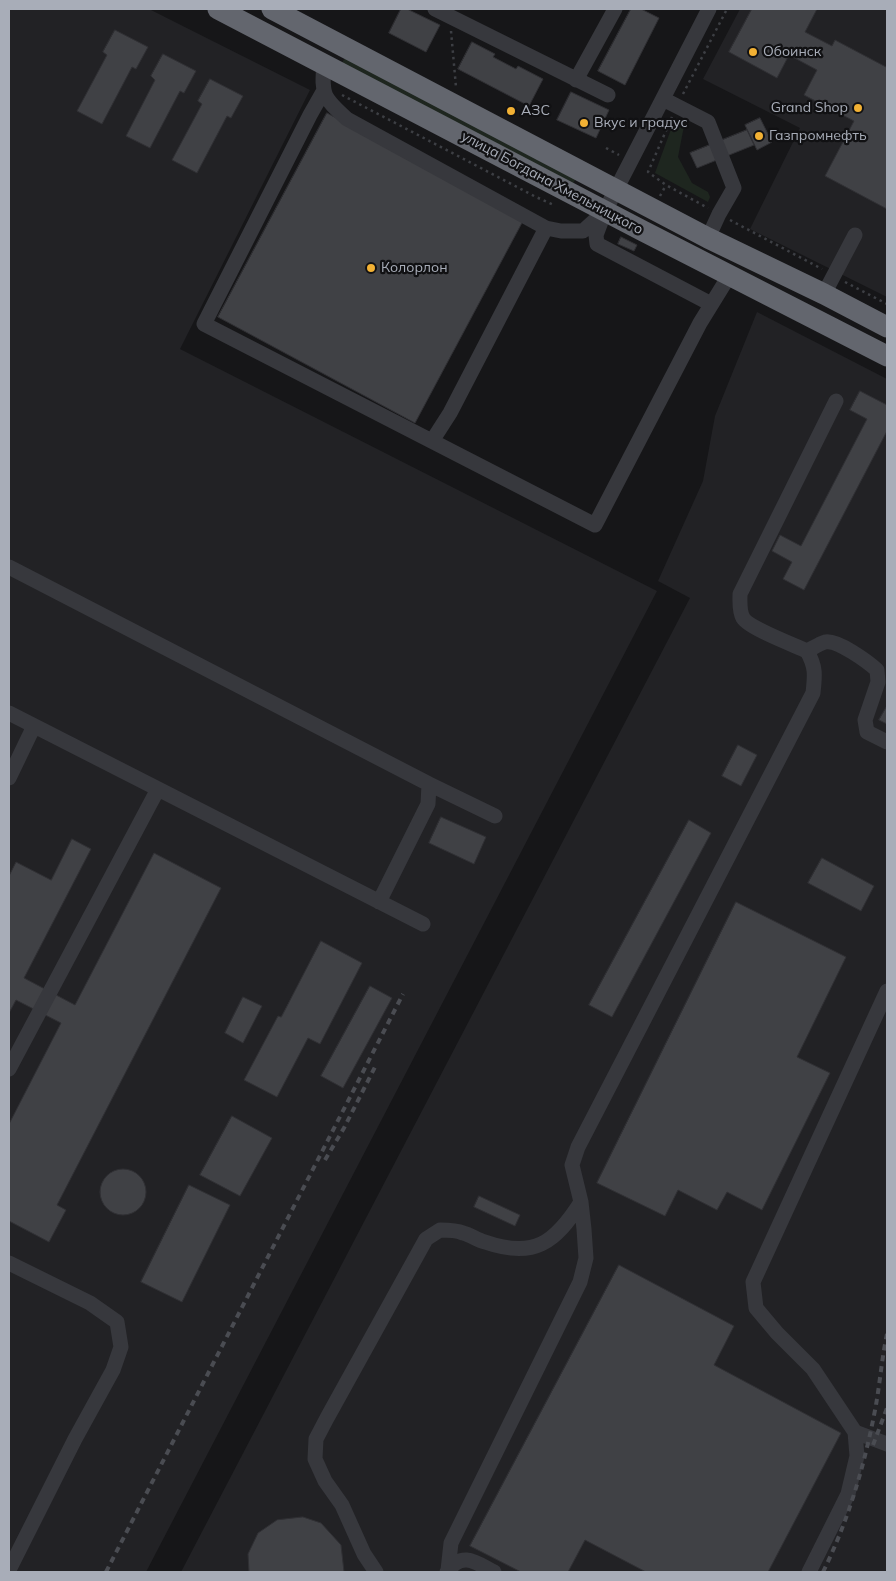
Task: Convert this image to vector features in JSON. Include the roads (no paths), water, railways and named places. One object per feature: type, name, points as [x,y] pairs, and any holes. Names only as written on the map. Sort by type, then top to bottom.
[{"type":"highway","name":"улица Богдана Хмельницкого","points":[[218,9],[323,80],[605,211],[887,356]]},
{"type":"highway","name":"улица Богдана Хмельницкого","points":[[272,9],[708,238],[829,285],[887,327]]},
{"type":"highway","points":[[323,80],[336,42]]},
{"type":"street","points":[[435,9],[608,95]]},
{"type":"street","points":[[576,80],[615,9]]},
{"type":"street","points":[[702,11],[670,103],[617,189],[605,211],[596,235],[597,244],[712,304]]},
{"type":"street","points":[[323,80],[328,102],[346,119],[546,228],[561,231],[583,231],[605,211]]},
{"type":"street","points":[[323,80],[310,115],[204,324],[596,525],[712,304],[729,276]]},
{"type":"street","points":[[670,103],[708,122],[734,188],[708,238]]},
{"type":"street","points":[[432,441],[450,413],[546,228]]},
{"type":"street","points":[[829,285],[856,235]]},
{"type":"street","points":[[447,1571],[451,1542],[580,1282],[586,1258],[581,1202],[572,1166],[578,1147],[813,693],[816,674],[813,661],[807,651],[751,625],[743,618],[740,608],[740,594],[836,400]]},
{"type":"street","points":[[9,567],[429,784],[495,816]]},
{"type":"street","points":[[807,651],[824,642],[831,642],[869,663],[877,670],[878,682],[865,720],[867,732],[887,742]]},
{"type":"street","points":[[9,713],[423,924]]},
{"type":"street","points":[[9,778],[34,726]]},
{"type":"street","points":[[379,902],[428,804],[429,784]]},
{"type":"street","points":[[9,1069],[158,789]]},
{"type":"street","points":[[809,1572],[848,1494],[857,1456],[855,1432],[812,1369],[776,1333],[756,1308],[753,1282],[887,991]]},
{"type":"street","points":[[376,1572],[364,1554],[342,1505],[325,1481],[315,1459],[316,1438],[426,1239],[440,1230],[462,1232],[485,1242],[515,1249],[541,1245],[554,1237],[568,1223],[581,1202]]},
{"type":"street","points":[[9,1263],[90,1303],[117,1322],[121,1347],[114,1370],[75,1439],[9,1570]]},
{"type":"street","points":[[855,1432],[887,1444]]},
{"type":"street","points":[[447,1571],[461,1560],[471,1559],[494,1572]]},
{"type":"railway","points":[[106,1572],[403,994]]},
{"type":"railway","points":[[325,1160],[344,1128],[376,1065]]},
{"type":"railway","points":[[823,1572],[841,1532],[867,1449],[887,1334]]},
{"type":"railway","points":[[873,1445],[887,1408]]},
{"type":"place","name":"Обоинск","points":[[753,52]]},
{"type":"place","name":"Grand Shop","points":[[858,108]]},
{"type":"place","name":"АЗС","points":[[511,111]]},
{"type":"place","name":"Вкус и градус","points":[[584,123]]},
{"type":"place","name":"Газпромнефть","points":[[759,136]]},
{"type":"place","name":"Колорлон","points":[[371,268]]}]
